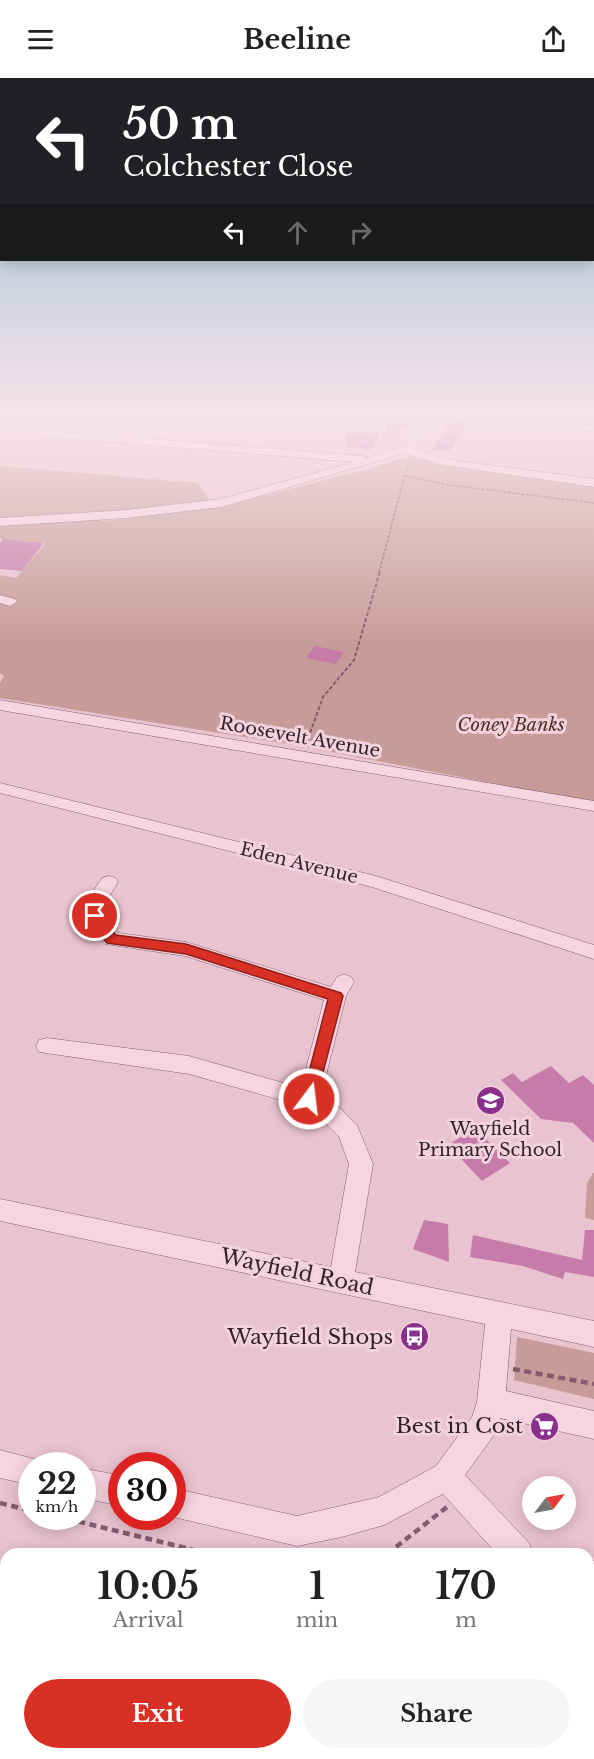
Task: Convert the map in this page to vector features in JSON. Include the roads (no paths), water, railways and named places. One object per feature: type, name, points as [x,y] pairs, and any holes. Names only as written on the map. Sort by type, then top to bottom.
[{"type":"street","points":[[0,522],[193,507],[238,499],[272,489]]},
{"type":"street","name":"Roosevelt Avenue","points":[[0,705],[594,806]]},
{"type":"street","name":"Eden Avenue","points":[[0,788],[376,882],[594,952]]},
{"type":"street","points":[[109,882],[94,905],[100,926],[112,939],[186,949],[340,989],[309,1099]]},
{"type":"street","points":[[47,1046],[189,1065],[309,1099],[330,1113],[349,1132],[361,1164],[341,1281]]},
{"type":"street","name":"Wayfield Road","points":[[0,1210],[594,1334]]},
{"type":"street","points":[[186,1506],[297,1531],[342,1522],[384,1510],[454,1485],[484,1425],[491,1402],[499,1315]]},
{"type":"street","points":[[491,1402],[594,1425]]},
{"type":"street","points":[[0,1464],[18,1468]]},
{"type":"street","points":[[454,1485],[512,1548]]},
{"type":"place","name":"Wayfield Primary School","points":[[490,1100]]},
{"type":"place","name":"Wayfield Shops","points":[[414,1337]]},
{"type":"place","name":"Best in Cost","points":[[544,1426]]},
{"type":"park label","name":"Coney Banks","points":[[511,725]]}]
